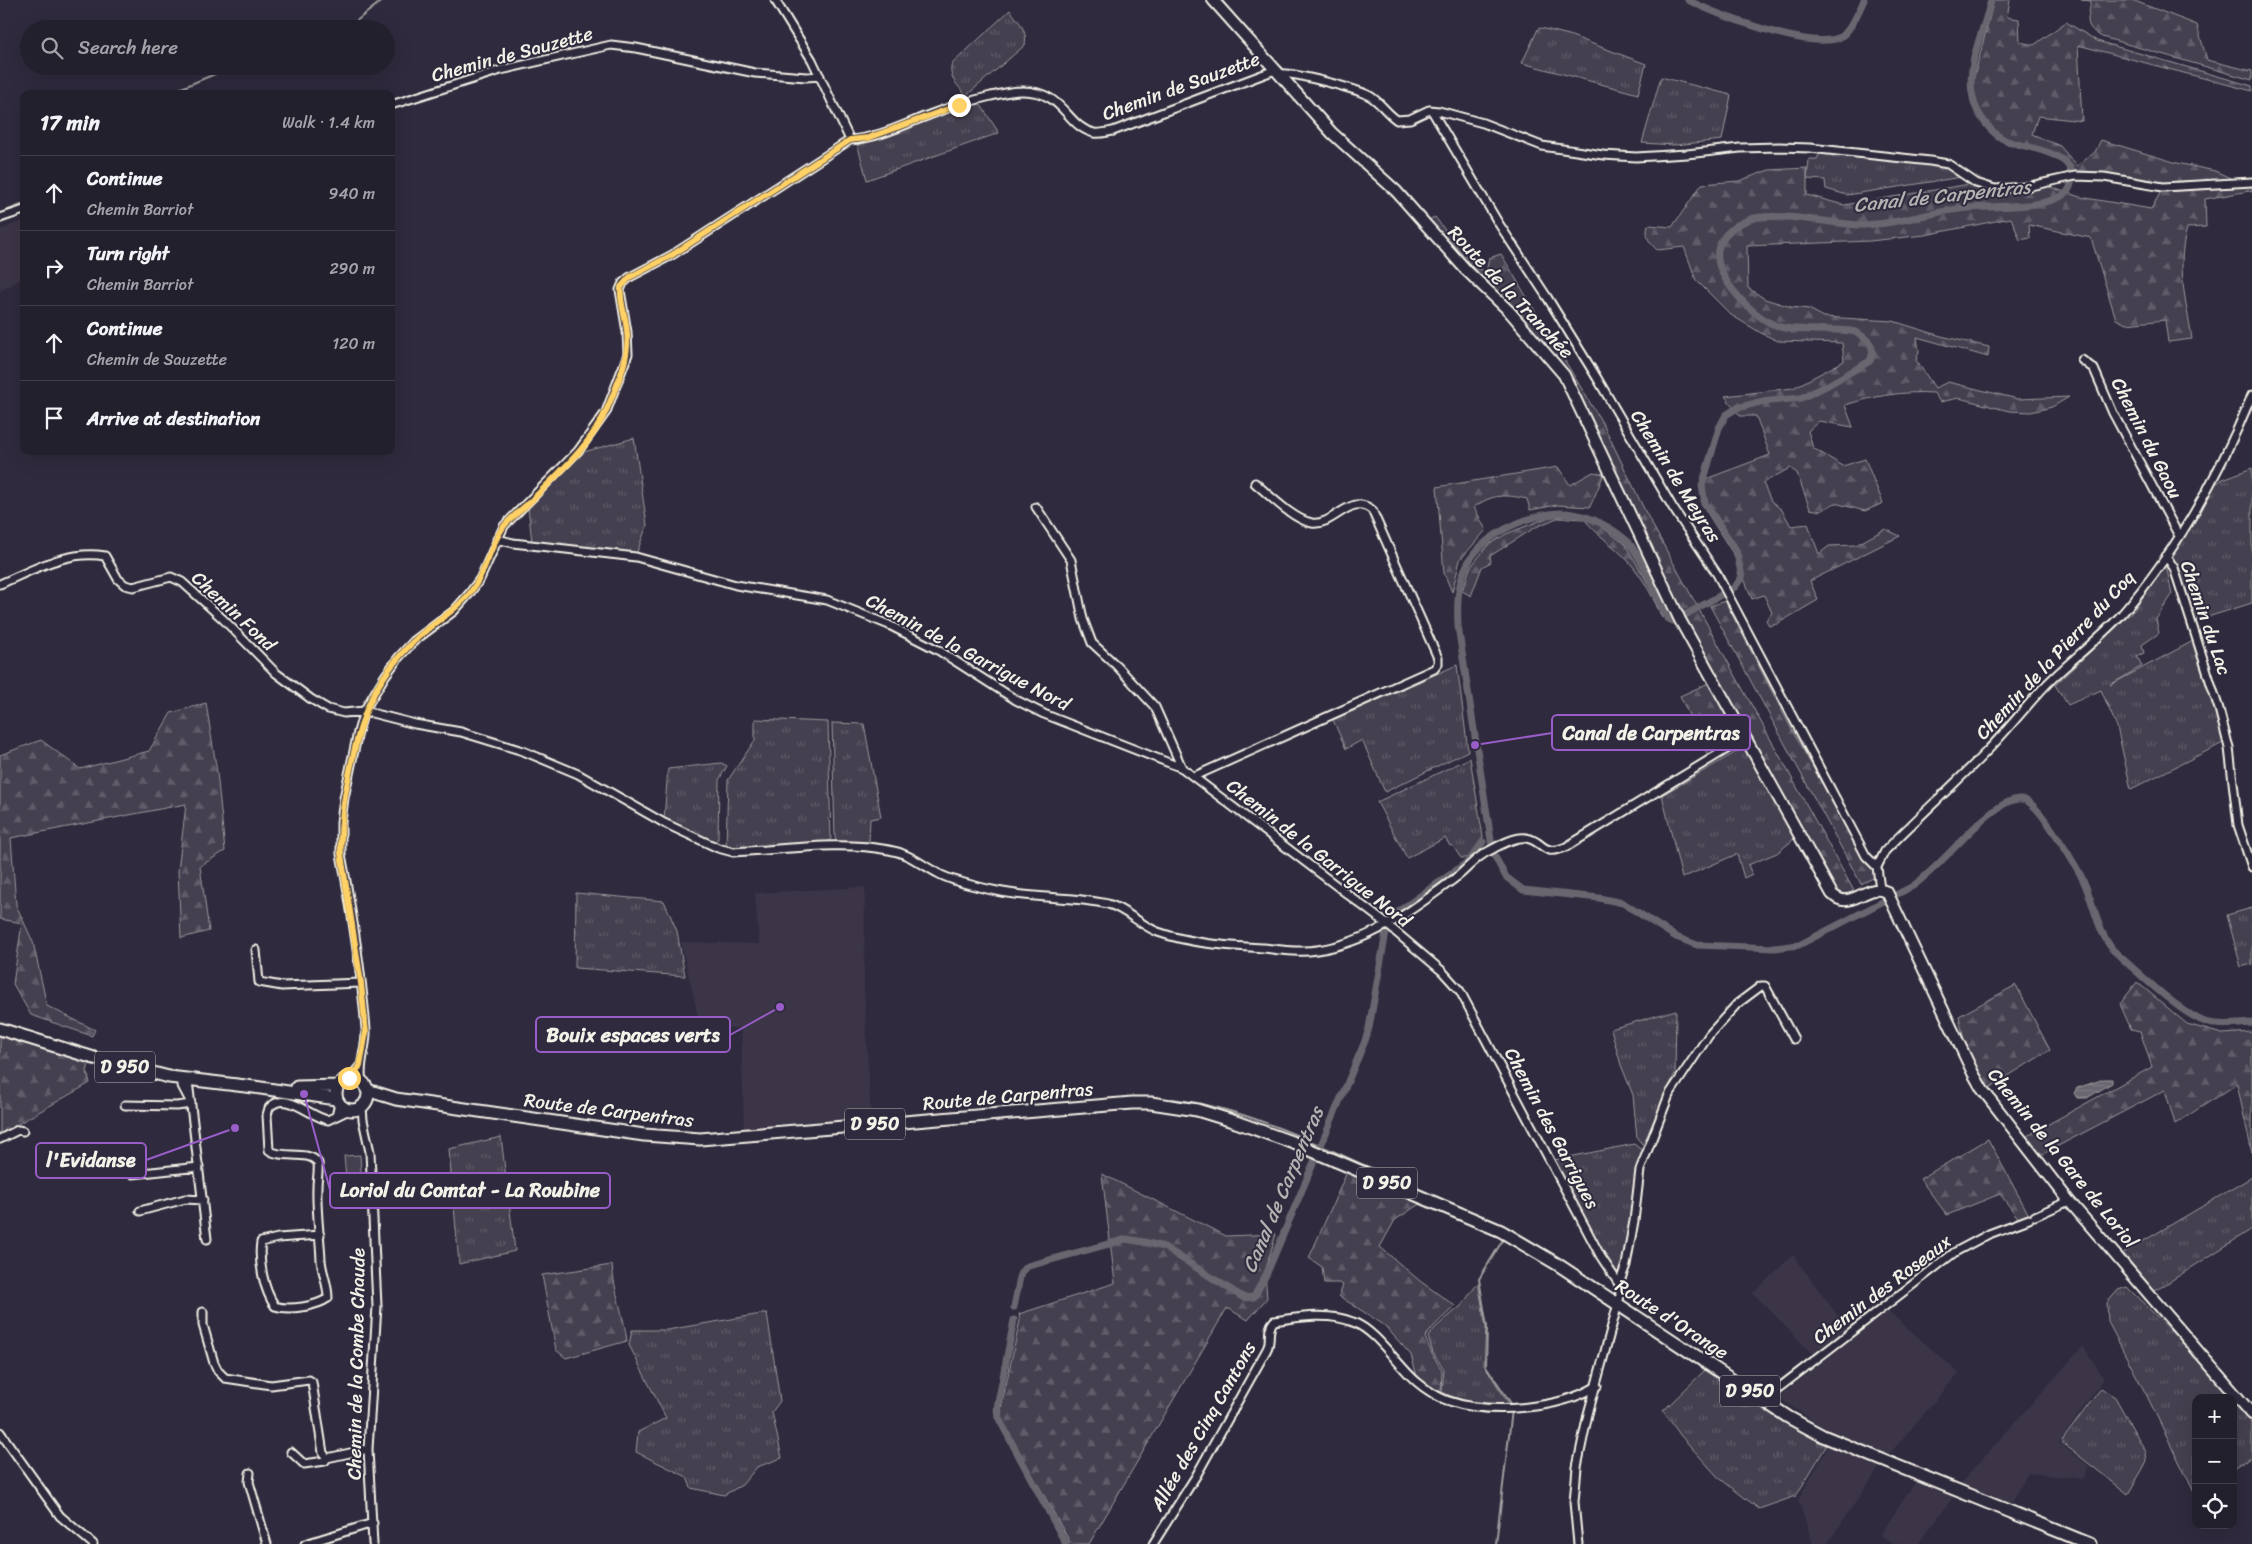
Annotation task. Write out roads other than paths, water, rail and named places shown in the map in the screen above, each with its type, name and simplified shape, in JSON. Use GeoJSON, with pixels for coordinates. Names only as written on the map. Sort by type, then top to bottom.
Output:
{"type":"FeatureCollection","features":[{"type":"Feature","properties":{"kind":"main road","name":"D 950"},"geometry":{"type":"LineString","coordinates":[[0,1029],[102,1060],[185,1080],[254,1086],[338,1086]]}},
{"type":"Feature","properties":{"kind":"main road","name":"D 950"},"geometry":{"type":"LineString","coordinates":[[254,1086],[338,1101],[360,1100],[356,1079],[349,1078]]}},
{"type":"Feature","properties":{"kind":"main road"},"geometry":{"type":"LineString","coordinates":[[338,1101],[338,1086],[349,1078]]}},
{"type":"Feature","properties":{"kind":"main road","name":"Route de Carpentras"},"geometry":{"type":"LineString","coordinates":[[360,1100],[396,1099],[644,1135],[700,1139],[1088,1106],[1151,1103],[1198,1110],[1236,1122],[1294,1143],[1429,1200]]}},
{"type":"Feature","properties":{"kind":"main road","name":"Route d'Orange"},"geometry":{"type":"LineString","coordinates":[[1429,1200],[1501,1231],[1528,1246],[1788,1417],[1823,1436],[2090,1544]]}},
{"type":"Feature","properties":{"kind":"street"},"geometry":{"type":"LineString","coordinates":[[320,1235],[266,1240],[262,1242],[261,1262],[275,1306],[282,1309],[322,1302],[328,1298],[328,1286],[322,1269],[320,1235],[317,1186],[318,1164],[310,1158],[279,1154],[269,1150],[267,1115],[272,1105],[282,1103],[296,1104],[323,1119],[333,1119],[360,1100],[360,1066],[366,1032],[340,836],[344,798],[364,712],[385,676],[399,657],[414,641],[454,610],[469,594],[480,579],[504,526],[578,451],[606,412],[628,354],[627,332],[620,290],[626,280],[672,255],[850,140],[820,76],[775,0]]}},
{"type":"Feature","properties":{"kind":"street","name":"Route de la Tranchée"},"geometry":{"type":"LineString","coordinates":[[1213,0],[1332,134],[1396,191],[1466,270],[1509,311],[1564,375],[1679,617],[1746,739]]}},
{"type":"Feature","properties":{"kind":"street","name":"Chemin de Sauzette"},"geometry":{"type":"LineString","coordinates":[[395,104],[501,70],[611,45],[636,48],[755,73],[806,77],[820,76]]}},
{"type":"Feature","properties":{"kind":"street"},"geometry":{"type":"LineString","coordinates":[[1277,72],[1358,91],[1376,100],[1397,120],[1410,119],[1423,112],[1432,111],[1483,123],[1542,146],[1603,155],[1636,157],[1740,148],[1810,148],[1948,164],[1976,183],[1995,189],[2026,187],[2071,177],[2104,177],[2163,187],[2252,182]]}},
{"type":"Feature","properties":{"kind":"street","name":"Chemin de Sauzette"},"geometry":{"type":"LineString","coordinates":[[850,140],[868,138],[931,114],[978,99],[1019,91],[1034,92],[1048,96],[1059,103],[1080,126],[1093,133],[1113,132],[1277,72]]}},
{"type":"Feature","properties":{"kind":"street","name":"Chemin de Meyras"},"geometry":{"type":"LineString","coordinates":[[1432,111],[1499,224],[1552,305],[1673,508],[1704,552],[1866,856],[1877,866]]}},
{"type":"Feature","properties":{"kind":"street"},"geometry":{"type":"LineString","coordinates":[[0,218],[20,211]]}},
{"type":"Feature","properties":{"kind":"street","name":"Chemin du Gaou"},"geometry":{"type":"LineString","coordinates":[[2082,360],[2094,369],[2113,413],[2179,536]]}},
{"type":"Feature","properties":{"kind":"street","name":"Chemin de la Pierre du Coq"},"geometry":{"type":"LineString","coordinates":[[1877,866],[1879,858],[1908,827],[1986,752],[2049,682],[2120,616],[2179,536],[2224,459],[2252,395]]}},
{"type":"Feature","properties":{"kind":"street"},"geometry":{"type":"LineString","coordinates":[[1194,776],[1391,689],[1434,669],[1438,664],[1427,634],[1372,510],[1360,504],[1354,505],[1325,521],[1309,522],[1286,509],[1255,483]]}},
{"type":"Feature","properties":{"kind":"street"},"geometry":{"type":"LineString","coordinates":[[1036,507],[1071,560],[1083,619],[1092,643],[1155,706],[1182,768]]}},
{"type":"Feature","properties":{"kind":"street","name":"Chemin de la Garrigue Nord"},"geometry":{"type":"LineString","coordinates":[[497,539],[513,543],[636,557],[736,585],[827,600],[889,625],[932,647],[1016,700],[1044,714],[1182,768],[1388,926],[1442,971]]}},
{"type":"Feature","properties":{"kind":"street","name":"Chemin Fond"},"geometry":{"type":"LineString","coordinates":[[0,584],[65,557],[80,554],[105,556],[118,579],[125,585],[133,587],[162,578],[172,577],[182,582],[223,619],[276,673],[310,699],[344,713],[364,712]]}},
{"type":"Feature","properties":{"kind":"street","name":"Chemin du Lac"},"geometry":{"type":"LineString","coordinates":[[2166,556],[2174,568],[2219,708],[2229,748],[2238,825],[2252,866]]}},
{"type":"Feature","properties":{"kind":"street"},"geometry":{"type":"LineString","coordinates":[[364,712],[461,732],[523,751],[578,774],[664,822],[718,848],[733,852],[832,845],[889,850],[903,853],[940,874],[964,883],[1019,895],[1106,904],[1117,907],[1143,926],[1159,932],[1187,940],[1237,946],[1291,951],[1316,950],[1337,946],[1388,926],[1434,894],[1489,850],[1515,839],[1524,838],[1532,840],[1549,851],[1555,852],[1746,739],[1832,894],[1842,900],[1855,899],[1880,889],[1877,866]]}},
{"type":"Feature","properties":{"kind":"street","name":"Chemin de la Gare de Loriol"},"geometry":{"type":"LineString","coordinates":[[1880,889],[1891,898],[1982,1089],[2069,1200],[2252,1414]]}},
{"type":"Feature","properties":{"kind":"street"},"geometry":{"type":"LineString","coordinates":[[256,950],[259,982],[282,986],[361,983]]}},
{"type":"Feature","properties":{"kind":"street","name":"Chemin des Garrigues"},"geometry":{"type":"LineString","coordinates":[[1442,971],[1460,991],[1601,1257],[1619,1284]]}},
{"type":"Feature","properties":{"kind":"street"},"geometry":{"type":"LineString","coordinates":[[1578,1544],[1574,1502],[1577,1467],[1588,1414],[1619,1305],[1619,1284],[1626,1265],[1640,1170],[1669,1095],[1709,1035],[1737,1004],[1761,986],[1764,986],[1794,1039]]}},
{"type":"Feature","properties":{"kind":"street"},"geometry":{"type":"LineString","coordinates":[[349,1078],[360,1066]]}},
{"type":"Feature","properties":{"kind":"street"},"geometry":{"type":"LineString","coordinates":[[185,1080],[191,1094],[207,1239]]}},
{"type":"Feature","properties":{"kind":"street"},"geometry":{"type":"LineString","coordinates":[[185,1080],[182,1086],[191,1104]]}},
{"type":"Feature","properties":{"kind":"street"},"geometry":{"type":"LineString","coordinates":[[191,1094],[206,1082]]}},
{"type":"Feature","properties":{"kind":"street","name":"Chemin de la Combe Chaude"},"geometry":{"type":"LineString","coordinates":[[360,1100],[370,1152],[377,1306],[368,1449],[373,1544]]}},
{"type":"Feature","properties":{"kind":"street"},"geometry":{"type":"LineString","coordinates":[[336,1116],[338,1101]]}},
{"type":"Feature","properties":{"kind":"street"},"geometry":{"type":"LineString","coordinates":[[125,1105],[177,1106],[191,1104]]}},
{"type":"Feature","properties":{"kind":"street"},"geometry":{"type":"LineString","coordinates":[[0,1139],[18,1130],[23,1131]]}},
{"type":"Feature","properties":{"kind":"street"},"geometry":{"type":"LineString","coordinates":[[130,1171],[133,1174],[199,1167]]}},
{"type":"Feature","properties":{"kind":"street"},"geometry":{"type":"LineString","coordinates":[[140,1211],[185,1199],[203,1200]]}},
{"type":"Feature","properties":{"kind":"street","name":"Chemin des Roseaux"},"geometry":{"type":"LineString","coordinates":[[1763,1400],[1955,1252],[1989,1234],[2069,1200]]}},
{"type":"Feature","properties":{"kind":"street"},"geometry":{"type":"LineString","coordinates":[[203,1312],[203,1325],[214,1363],[224,1378],[271,1385],[309,1380],[312,1382],[323,1453],[327,1458]]}},
{"type":"Feature","properties":{"kind":"street","name":"Allée des Cinq Cantons"},"geometry":{"type":"LineString","coordinates":[[1153,1544],[1196,1476],[1267,1349],[1270,1342],[1269,1331],[1274,1321],[1325,1316],[1355,1322],[1368,1332],[1418,1383],[1447,1401],[1471,1406],[1504,1409],[1563,1401],[1585,1393],[1597,1386]]}},
{"type":"Feature","properties":{"kind":"street"},"geometry":{"type":"LineString","coordinates":[[0,1432],[60,1516],[93,1544]]}},
{"type":"Feature","properties":{"kind":"street"},"geometry":{"type":"LineString","coordinates":[[291,1452],[304,1464],[325,1462],[327,1458],[368,1449]]}},
{"type":"Feature","properties":{"kind":"street"},"geometry":{"type":"LineString","coordinates":[[250,1473],[250,1482],[267,1544]]}},
{"type":"Feature","properties":{"kind":"street"},"geometry":{"type":"LineString","coordinates":[[305,1544],[314,1543],[373,1523]]}},
{"type":"Feature","properties":{"kind":"waterway"},"geometry":{"type":"LineString","coordinates":[[357,20],[383,0]]}},
{"type":"Feature","properties":{"kind":"waterway","name":"Canal de Carpentras"},"geometry":{"type":"LineString","coordinates":[[1688,0],[1765,30],[1811,40],[1829,40],[1846,33],[1864,0]]}},
{"type":"Feature","properties":{"kind":"waterway","name":"Canal de Carpentras"},"geometry":{"type":"LineString","coordinates":[[1991,0],[1976,49],[1971,74],[1971,86],[1977,111],[1990,129],[2001,138],[2039,149],[2061,159],[2069,166],[2072,175],[2070,187],[2066,193],[2055,199],[2034,204],[1959,209],[1873,224],[1860,225],[1802,218],[1758,217],[1738,225],[1725,235],[1722,240],[1718,250],[1718,261],[1722,272],[1738,296],[1759,316],[1770,323],[1789,329],[1856,332],[1868,341],[1872,348],[1870,361],[1801,398],[1760,402],[1737,408],[1726,415],[1719,428],[1702,486],[1705,503],[1736,550],[1742,577],[1735,587],[1673,621],[1667,618],[1639,557],[1627,541],[1602,524],[1587,517],[1573,514],[1545,515],[1514,525],[1487,541],[1468,563],[1460,586],[1458,626],[1493,853],[1506,877],[1523,890],[1599,898],[1623,903],[1676,937],[1697,945],[1775,948],[1799,945],[1913,886],[1991,813],[2004,804],[2022,799],[2040,813],[2068,854],[2089,895],[2100,928],[2113,950],[2173,1002],[2199,1019],[2209,1023],[2220,1024],[2252,1023]]}},
{"type":"Feature","properties":{"kind":"waterway"},"geometry":{"type":"LineString","coordinates":[[177,90],[212,75]]}},
{"type":"Feature","properties":{"kind":"waterway"},"geometry":{"type":"LineString","coordinates":[[0,213],[20,206]]}},
{"type":"Feature","properties":{"kind":"waterway"},"geometry":{"type":"LineString","coordinates":[[0,223],[10,219]]}},
{"type":"Feature","properties":{"kind":"waterway","name":"Canal de Carpentras"},"geometry":{"type":"LineString","coordinates":[[1390,920],[1396,913],[1469,861],[1483,842]]}},
{"type":"Feature","properties":{"kind":"waterway","name":"Canal de Carpentras"},"geometry":{"type":"LineString","coordinates":[[1014,1307],[1021,1272],[1028,1266],[1126,1239],[1164,1247],[1244,1298],[1254,1297],[1267,1273],[1365,1041],[1386,932]]}},
{"type":"Feature","properties":{"kind":"waterway","name":"Canal de Carpentras"},"geometry":{"type":"LineString","coordinates":[[1172,1099],[1222,1109],[1270,1124],[1465,1210]]}},
{"type":"Feature","properties":{"kind":"waterway"},"geometry":{"type":"LineString","coordinates":[[1513,1232],[1541,1248]]}},
{"type":"Feature","properties":{"kind":"waterway"},"geometry":{"type":"LineString","coordinates":[[1504,1238],[1479,1279],[1487,1327],[1486,1366],[1512,1405]]}},
{"type":"Feature","properties":{"kind":"waterway","name":"Canal de Carpentras"},"geometry":{"type":"LineString","coordinates":[[1014,1320],[997,1408],[998,1417],[1066,1544]]}},
{"type":"Feature","properties":{"kind":"waterway"},"geometry":{"type":"LineString","coordinates":[[1496,1544],[1512,1410]]}},
{"type":"Feature","properties":{"kind":"place","name":"Canal de Carpentras"},"geometry":{"type":"Point","coordinates":[1475,745]}},
{"type":"Feature","properties":{"kind":"place","name":"Bouix espaces verts"},"geometry":{"type":"Point","coordinates":[780,1007]}},
{"type":"Feature","properties":{"kind":"place","name":"Loriol du Comtat - La Roubine"},"geometry":{"type":"Point","coordinates":[304,1094]}},
{"type":"Feature","properties":{"kind":"place","name":"l'Evidanse"},"geometry":{"type":"Point","coordinates":[235,1128]}}]}
